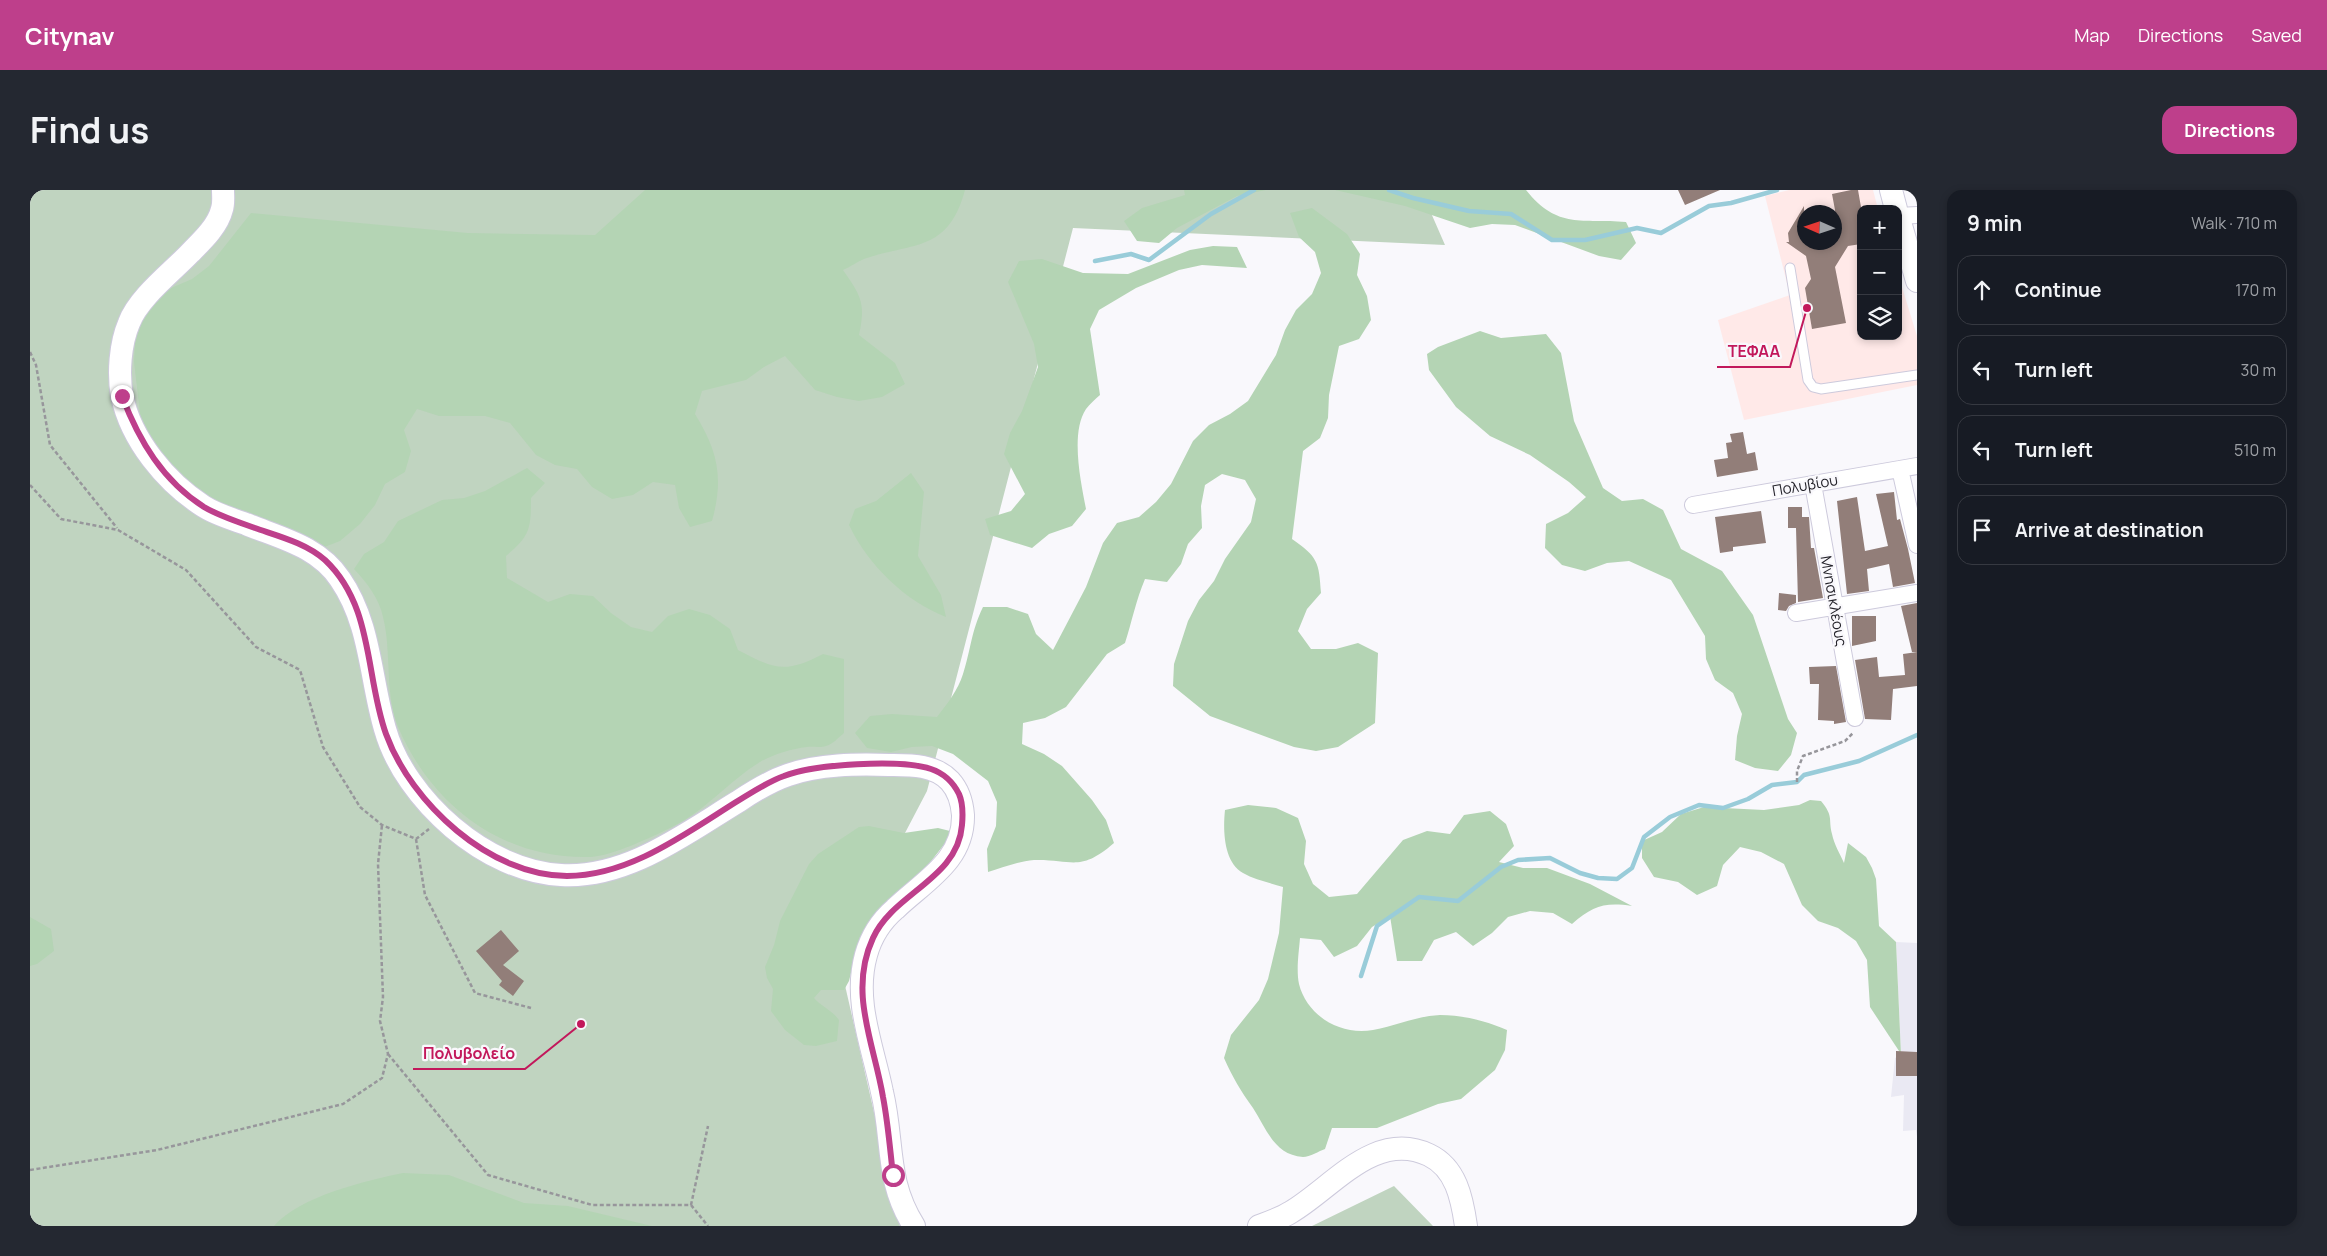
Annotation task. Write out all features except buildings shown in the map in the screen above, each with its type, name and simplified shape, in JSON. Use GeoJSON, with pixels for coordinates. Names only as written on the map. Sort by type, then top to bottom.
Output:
{"type":"FeatureCollection","features":[{"type":"Feature","properties":{"kind":"street"},"geometry":{"type":"LineString","coordinates":[[223,190],[222,209],[207,236],[147,297],[129,320],[120,362],[122,396],[134,429],[150,456],[178,487],[206,508],[302,545],[323,558],[339,576],[361,620],[386,733],[402,766],[443,820],[483,850],[521,867],[547,874],[586,874],[604,871],[643,858],[770,783],[791,774],[825,767],[881,764],[928,768],[942,774],[951,782],[961,798],[963,821],[958,844],[943,866],[895,908],[874,933],[867,953],[861,982],[863,1012],[883,1093],[897,1194],[914,1226]]}},
{"type":"Feature","properties":{"kind":"street"},"geometry":{"type":"LineString","coordinates":[[1891,190],[1895,205]]}},
{"type":"Feature","properties":{"kind":"street"},"geometry":{"type":"LineString","coordinates":[[1902,216],[1917,215]]}},
{"type":"Feature","properties":{"kind":"street"},"geometry":{"type":"LineString","coordinates":[[1902,230],[1917,281]]}},
{"type":"Feature","properties":{"kind":"street","name":"Πολυβίου"},"geometry":{"type":"LineString","coordinates":[[1693,505],[1917,466]]}},
{"type":"Feature","properties":{"kind":"street"},"geometry":{"type":"LineString","coordinates":[[1900,469],[1917,546]]}},
{"type":"Feature","properties":{"kind":"street","name":"Μνησικλέους"},"geometry":{"type":"LineString","coordinates":[[1813,484],[1855,718]]}},
{"type":"Feature","properties":{"kind":"street"},"geometry":{"type":"LineString","coordinates":[[1796,613],[1917,592]]}},
{"type":"Feature","properties":{"kind":"street"},"geometry":{"type":"LineString","coordinates":[[1259,1226],[1290,1213],[1339,1174],[1367,1158],[1388,1149],[1403,1148],[1436,1158],[1450,1172],[1463,1202],[1466,1226]]}},
{"type":"Feature","properties":{"kind":"lane"},"geometry":{"type":"LineString","coordinates":[[1790,268],[1808,380],[1813,387],[1821,389],[1917,375]]}},
{"type":"Feature","properties":{"kind":"path"},"geometry":{"type":"LineString","coordinates":[[30,352],[36,365],[50,445],[118,530]]}},
{"type":"Feature","properties":{"kind":"path"},"geometry":{"type":"LineString","coordinates":[[30,485],[61,519],[118,530],[186,570],[256,647],[300,670],[323,747],[360,807],[382,825],[416,839]]}},
{"type":"Feature","properties":{"kind":"path"},"geometry":{"type":"LineString","coordinates":[[1797,782],[1797,771],[1803,756],[1832,746],[1851,736],[1854,730],[1855,718]]}},
{"type":"Feature","properties":{"kind":"path"},"geometry":{"type":"LineString","coordinates":[[416,839],[443,820]]}},
{"type":"Feature","properties":{"kind":"path"},"geometry":{"type":"LineString","coordinates":[[382,825],[378,864],[383,997],[380,1021],[388,1054],[488,1175],[592,1205],[691,1205]]}},
{"type":"Feature","properties":{"kind":"path"},"geometry":{"type":"LineString","coordinates":[[416,839],[426,895],[475,993],[531,1008]]}},
{"type":"Feature","properties":{"kind":"path"},"geometry":{"type":"LineString","coordinates":[[30,1170],[157,1150],[343,1104],[382,1078],[388,1054]]}},
{"type":"Feature","properties":{"kind":"path"},"geometry":{"type":"LineString","coordinates":[[691,1205],[708,1126]]}},
{"type":"Feature","properties":{"kind":"path"},"geometry":{"type":"LineString","coordinates":[[691,1205],[708,1226]]}},
{"type":"Feature","properties":{"kind":"shaded area"},"geometry":{"type":"Polygon","coordinates":[[[1789,190],[1873,190],[1877,205],[1857,205],[1857,340],[1902,340],[1902,287],[1917,336],[1917,385],[1744,420],[1718,320],[1790,295],[1765,196],[1789,190]]]}},
{"type":"Feature","properties":{"kind":"shaded area"},"geometry":{"type":"Polygon","coordinates":[[[1896,942],[1917,943],[1917,1137],[1916,1130],[1903,1131],[1904,1095],[1891,1097],[1895,1058],[1901,1054],[1896,942]]]}},
{"type":"Feature","properties":{"kind":"green space"},"geometry":{"type":"Polygon","coordinates":[[[30,190],[1421,190],[1445,245],[1073,228],[927,791],[839,959],[900,1226],[30,1226],[30,190]]]}},
{"type":"Feature","properties":{"kind":"green space"},"geometry":{"type":"Polygon","coordinates":[[[645,190],[965,190],[958,210],[949,225],[938,235],[926,242],[864,259],[843,270],[858,294],[862,307],[859,335],[895,363],[905,384],[882,397],[859,401],[837,397],[815,390],[785,356],[764,367],[746,380],[702,391],[695,414],[714,453],[718,478],[716,506],[712,521],[690,527],[679,508],[675,485],[653,482],[633,495],[612,499],[592,487],[577,469],[555,465],[536,455],[510,423],[485,416],[439,416],[417,409],[404,430],[411,451],[405,472],[385,484],[375,505],[360,524],[340,541],[322,548],[260,523],[180,483],[141,422],[134,362],[135,341],[142,321],[155,302],[171,288],[192,279],[209,266],[251,213],[468,233],[595,235],[645,190]]]}},
{"type":"Feature","properties":{"kind":"green space"},"geometry":{"type":"Polygon","coordinates":[[[1184,190],[1266,190],[1237,196],[1177,228],[1159,243],[1137,241],[1124,221],[1142,208],[1185,195],[1184,190]]]}},
{"type":"Feature","properties":{"kind":"green space"},"geometry":{"type":"Polygon","coordinates":[[[1335,190],[1526,190],[1538,203],[1560,217],[1583,221],[1626,222],[1636,243],[1621,260],[1599,256],[1515,225],[1492,224],[1470,228],[1405,206],[1335,190]]]}},
{"type":"Feature","properties":{"kind":"green space"},"geometry":{"type":"Polygon","coordinates":[[[1312,208],[1347,234],[1360,254],[1357,275],[1367,296],[1371,320],[1359,339],[1339,346],[1329,395],[1328,418],[1320,438],[1303,451],[1292,539],[1316,561],[1321,593],[1307,609],[1298,631],[1311,649],[1336,649],[1358,643],[1378,653],[1375,723],[1338,747],[1316,751],[1294,747],[1210,716],[1173,686],[1174,664],[1188,621],[1199,600],[1214,581],[1225,559],[1251,522],[1256,499],[1245,480],[1222,474],[1205,485],[1201,506],[1202,528],[1188,544],[1181,564],[1167,582],[1145,579],[1125,643],[1107,654],[1066,707],[1045,718],[1023,723],[1022,744],[1044,754],[1062,766],[1092,800],[1106,820],[1114,843],[1092,858],[1084,861],[1034,860],[988,872],[987,849],[996,826],[997,802],[988,781],[953,754],[932,746],[912,747],[891,752],[867,748],[855,733],[870,716],[892,714],[937,717],[952,697],[961,680],[976,624],[983,607],[1007,607],[1028,614],[1036,634],[1053,650],[1086,587],[1103,543],[1117,523],[1139,517],[1156,502],[1171,484],[1193,441],[1209,425],[1230,414],[1248,401],[1276,355],[1285,330],[1296,310],[1312,294],[1321,273],[1315,252],[1299,237],[1290,213],[1312,208]]]}},
{"type":"Feature","properties":{"kind":"green space"},"geometry":{"type":"Polygon","coordinates":[[[1213,246],[1237,247],[1247,268],[1202,265],[1179,270],[1136,288],[1099,310],[1090,329],[1100,395],[1086,409],[1081,419],[1078,444],[1078,458],[1086,509],[1072,526],[1049,534],[1032,548],[990,535],[985,519],[1011,511],[1025,494],[1004,454],[1010,433],[1022,411],[1038,367],[1034,344],[1008,282],[1019,261],[1042,259],[1083,273],[1128,274],[1190,250],[1213,246]]]}},
{"type":"Feature","properties":{"kind":"green space"},"geometry":{"type":"Polygon","coordinates":[[[1480,331],[1501,338],[1546,334],[1561,353],[1574,421],[1603,488],[1622,501],[1643,499],[1663,510],[1681,549],[1722,571],[1753,615],[1788,719],[1797,733],[1791,755],[1778,771],[1755,768],[1735,760],[1737,736],[1742,714],[1733,693],[1715,680],[1706,659],[1705,636],[1671,580],[1629,561],[1607,563],[1585,571],[1562,565],[1545,548],[1546,524],[1568,513],[1586,497],[1569,482],[1530,455],[1490,436],[1456,407],[1429,370],[1427,354],[1438,347],[1480,331]]]}},
{"type":"Feature","properties":{"kind":"green space"},"geometry":{"type":"Polygon","coordinates":[[[527,468],[545,483],[531,498],[528,531],[520,543],[506,556],[507,578],[548,602],[570,594],[593,596],[611,613],[631,627],[652,632],[668,616],[689,609],[710,615],[730,629],[738,650],[771,665],[789,667],[823,654],[844,659],[844,733],[828,745],[795,749],[765,759],[684,820],[632,845],[600,856],[559,856],[529,849],[501,838],[475,823],[452,805],[431,782],[413,757],[399,729],[391,702],[386,631],[381,610],[372,591],[354,569],[364,554],[384,542],[398,521],[442,500],[464,498],[485,491],[527,468]]]}},
{"type":"Feature","properties":{"kind":"green space"},"geometry":{"type":"Polygon","coordinates":[[[911,473],[924,492],[918,556],[941,595],[946,617],[916,602],[889,580],[866,554],[849,525],[855,509],[876,501],[911,473]]]}},
{"type":"Feature","properties":{"kind":"green space"},"geometry":{"type":"Polygon","coordinates":[[[1810,800],[1821,801],[1828,811],[1833,838],[1844,863],[1848,843],[1866,857],[1876,879],[1879,926],[1896,942],[1901,1054],[1870,1007],[1867,960],[1856,941],[1838,928],[1818,921],[1802,905],[1784,864],[1761,852],[1740,847],[1723,865],[1717,886],[1697,895],[1678,882],[1654,877],[1642,858],[1642,841],[1662,832],[1681,814],[1704,807],[1764,810],[1799,805],[1810,800]]]}},
{"type":"Feature","properties":{"kind":"green space"},"geometry":{"type":"Polygon","coordinates":[[[1248,805],[1276,808],[1298,818],[1306,841],[1304,864],[1313,884],[1329,897],[1357,894],[1403,840],[1427,831],[1450,834],[1464,815],[1490,811],[1506,824],[1514,846],[1499,862],[1523,868],[1547,868],[1590,884],[1632,906],[1606,905],[1599,907],[1586,913],[1572,924],[1553,913],[1530,911],[1508,917],[1492,933],[1473,946],[1456,932],[1434,940],[1422,961],[1397,961],[1390,916],[1372,927],[1357,946],[1334,957],[1321,940],[1300,938],[1298,973],[1303,995],[1309,1006],[1317,1014],[1338,1027],[1349,1030],[1373,1030],[1423,1017],[1440,1015],[1474,1019],[1507,1030],[1505,1050],[1495,1070],[1461,1099],[1438,1104],[1377,1128],[1332,1128],[1325,1149],[1306,1157],[1293,1155],[1278,1146],[1267,1132],[1230,1072],[1224,1058],[1231,1035],[1259,1000],[1268,979],[1279,933],[1283,887],[1243,873],[1236,868],[1228,853],[1224,826],[1225,810],[1248,805]]]}},
{"type":"Feature","properties":{"kind":"green space"},"geometry":{"type":"Polygon","coordinates":[[[869,826],[904,833],[938,828],[950,831],[946,842],[925,869],[858,944],[849,981],[844,990],[821,990],[814,998],[839,1020],[837,1041],[816,1046],[804,1045],[785,1030],[771,1011],[773,989],[767,978],[765,967],[774,945],[780,921],[809,864],[818,854],[859,827],[869,826]]]}},
{"type":"Feature","properties":{"kind":"green space"},"geometry":{"type":"Polygon","coordinates":[[[30,917],[51,929],[54,951],[37,964],[30,966],[30,917]]]}},
{"type":"Feature","properties":{"kind":"green space"},"geometry":{"type":"Polygon","coordinates":[[[403,1173],[449,1175],[524,1203],[568,1206],[652,1226],[274,1226],[285,1215],[316,1198],[352,1185],[403,1173]]]}},
{"type":"Feature","properties":{"kind":"green space"},"geometry":{"type":"Polygon","coordinates":[[[1394,1186],[1433,1226],[1312,1226],[1394,1186]]]}},
{"type":"Feature","properties":{"kind":"waterway"},"geometry":{"type":"LineString","coordinates":[[1095,261],[1131,254],[1149,260],[1211,214],[1254,190]]}},
{"type":"Feature","properties":{"kind":"waterway"},"geometry":{"type":"LineString","coordinates":[[1389,190],[1413,198],[1469,211],[1511,214],[1552,240],[1585,240],[1637,228],[1661,233],[1709,206],[1731,203],[1777,190]]}},
{"type":"Feature","properties":{"kind":"waterway"},"geometry":{"type":"LineString","coordinates":[[1361,976],[1377,926],[1419,897],[1458,901],[1501,867],[1518,860],[1550,858],[1580,873],[1598,878],[1617,879],[1632,868],[1644,837],[1670,817],[1699,805],[1723,808],[1748,799],[1772,785],[1797,782],[1804,775],[1859,761],[1917,735]]}},
{"type":"Feature","properties":{"kind":"place","name":"ΤΕΦΑΑ"},"geometry":{"type":"Point","coordinates":[1807,308]}},
{"type":"Feature","properties":{"kind":"place","name":"Πολυβολείο"},"geometry":{"type":"Point","coordinates":[581,1024]}},
{"type":"Feature","properties":{"kind":"route"},"geometry":{"type":"LineString","coordinates":[[122,396],[134,429],[150,456],[178,487],[206,508],[302,545],[323,558],[339,576],[361,620],[369,649],[386,733],[402,766],[443,820],[483,850],[521,867],[547,874],[566,876],[586,874],[604,871],[643,858],[770,783],[798,772],[825,767],[881,764],[905,765],[928,768],[942,774],[951,782],[961,798],[963,821],[958,844],[934,876],[895,908],[874,933],[867,953],[861,982],[863,1012],[883,1093],[893,1175]]}}]}
